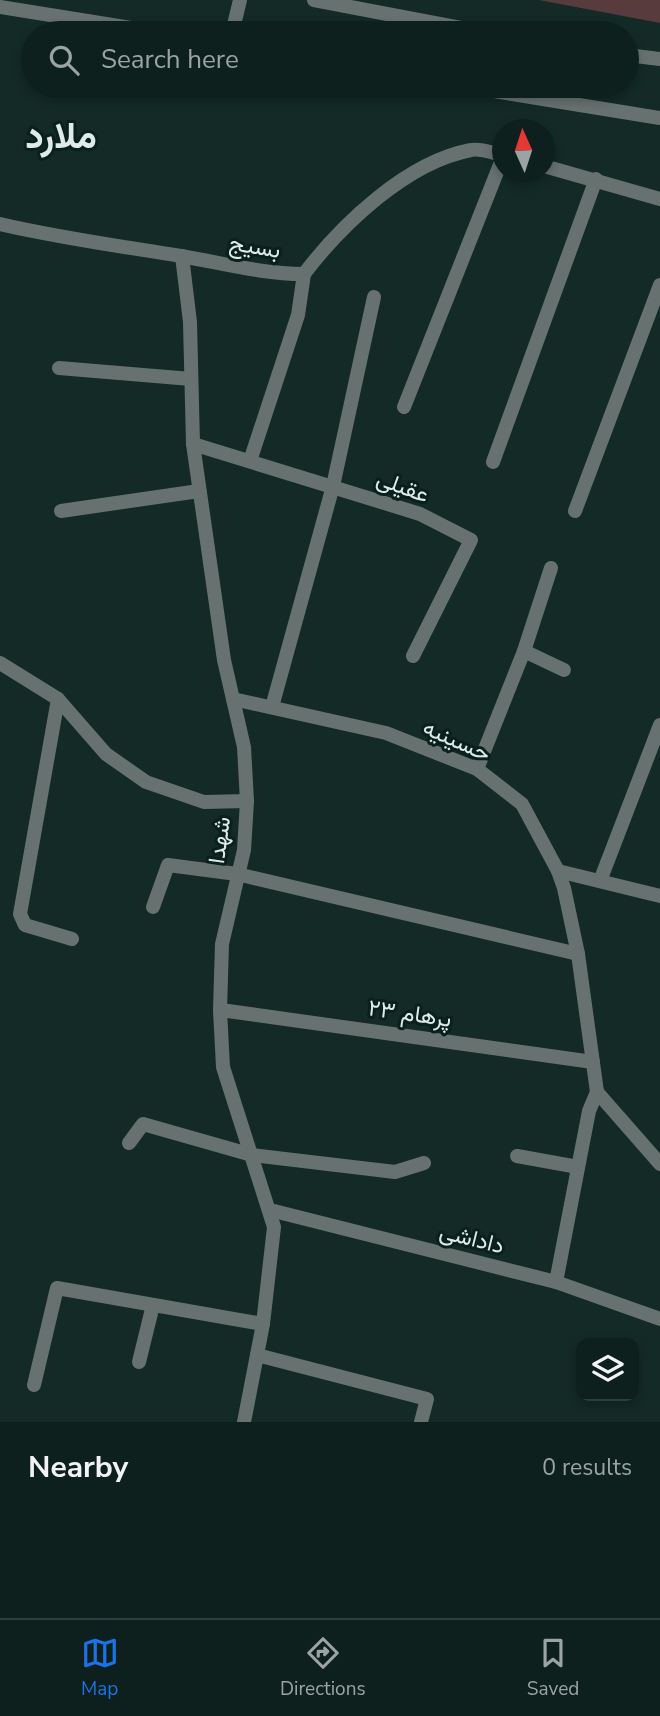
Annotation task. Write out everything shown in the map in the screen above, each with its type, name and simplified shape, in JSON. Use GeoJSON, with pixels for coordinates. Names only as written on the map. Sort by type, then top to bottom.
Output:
{"type":"FeatureCollection","features":[{"type":"Feature","properties":{"kind":"street"},"geometry":{"type":"LineString","coordinates":[[235,21],[240,0]]}},
{"type":"Feature","properties":{"kind":"street"},"geometry":{"type":"LineString","coordinates":[[314,0],[423,21]]}},
{"type":"Feature","properties":{"kind":"street"},"geometry":{"type":"LineString","coordinates":[[0,7],[87,21]]}},
{"type":"Feature","properties":{"kind":"street"},"geometry":{"type":"LineString","coordinates":[[639,56],[660,59]]}},
{"type":"Feature","properties":{"kind":"street"},"geometry":{"type":"LineString","coordinates":[[537,98],[660,118]]}},
{"type":"Feature","properties":{"kind":"street","name":"بسیج"},"geometry":{"type":"LineString","coordinates":[[0,223],[64,239],[182,256],[269,274],[304,274],[319,254],[405,176],[474,149],[492,154]]}},
{"type":"Feature","properties":{"kind":"street"},"geometry":{"type":"LineString","coordinates":[[555,169],[660,200]]}},
{"type":"Feature","properties":{"kind":"street"},"geometry":{"type":"LineString","coordinates":[[493,463],[596,179]]}},
{"type":"Feature","properties":{"kind":"street"},"geometry":{"type":"LineString","coordinates":[[404,407],[492,182]]}},
{"type":"Feature","properties":{"kind":"street","name":"شهدا"},"geometry":{"type":"LineString","coordinates":[[182,256],[190,323],[193,444],[224,660],[244,747],[247,801],[244,850],[222,944],[223,1067],[274,1227],[263,1324],[244,1422]]}},
{"type":"Feature","properties":{"kind":"street"},"geometry":{"type":"LineString","coordinates":[[250,461],[298,314],[304,274]]}},
{"type":"Feature","properties":{"kind":"street"},"geometry":{"type":"LineString","coordinates":[[575,511],[660,285]]}},
{"type":"Feature","properties":{"kind":"street"},"geometry":{"type":"LineString","coordinates":[[272,707],[333,486],[374,297]]}},
{"type":"Feature","properties":{"kind":"street"},"geometry":{"type":"LineString","coordinates":[[59,368],[191,379]]}},
{"type":"Feature","properties":{"kind":"street","name":"عقیلی"},"geometry":{"type":"LineString","coordinates":[[193,444],[420,514],[471,540],[413,656]]}},
{"type":"Feature","properties":{"kind":"street"},"geometry":{"type":"LineString","coordinates":[[61,511],[199,491]]}},
{"type":"Feature","properties":{"kind":"street"},"geometry":{"type":"LineString","coordinates":[[477,769],[524,652],[551,568]]}},
{"type":"Feature","properties":{"kind":"street"},"geometry":{"type":"LineString","coordinates":[[524,652],[564,670]]}},
{"type":"Feature","properties":{"kind":"street"},"geometry":{"type":"LineString","coordinates":[[0,663],[58,699],[106,754],[146,782],[204,802],[247,801]]}},
{"type":"Feature","properties":{"kind":"street"},"geometry":{"type":"LineString","coordinates":[[58,699],[20,914],[25,925],[72,939]]}},
{"type":"Feature","properties":{"kind":"street","name":"حسینیه"},"geometry":{"type":"LineString","coordinates":[[233,699],[386,733],[477,769],[522,804],[558,871],[578,954],[597,1092]]}},
{"type":"Feature","properties":{"kind":"street"},"geometry":{"type":"LineString","coordinates":[[600,881],[660,725]]}},
{"type":"Feature","properties":{"kind":"street"},"geometry":{"type":"LineString","coordinates":[[153,908],[168,865],[237,874],[578,954]]}},
{"type":"Feature","properties":{"kind":"street"},"geometry":{"type":"LineString","coordinates":[[558,871],[660,896]]}},
{"type":"Feature","properties":{"kind":"street","name":"پرهام ۲۳"},"geometry":{"type":"LineString","coordinates":[[221,1010],[593,1062]]}},
{"type":"Feature","properties":{"kind":"street"},"geometry":{"type":"LineString","coordinates":[[556,1282],[589,1111],[597,1092],[660,1164]]}},
{"type":"Feature","properties":{"kind":"street"},"geometry":{"type":"LineString","coordinates":[[129,1143],[143,1124],[252,1155],[395,1172],[424,1163]]}},
{"type":"Feature","properties":{"kind":"street"},"geometry":{"type":"LineString","coordinates":[[517,1156],[578,1167]]}},
{"type":"Feature","properties":{"kind":"street","name":"داداشی"},"geometry":{"type":"LineString","coordinates":[[270,1210],[556,1282],[660,1319]]}},
{"type":"Feature","properties":{"kind":"street"},"geometry":{"type":"LineString","coordinates":[[34,1385],[57,1288],[263,1324]]}},
{"type":"Feature","properties":{"kind":"street"},"geometry":{"type":"LineString","coordinates":[[139,1362],[153,1305]]}},
{"type":"Feature","properties":{"kind":"street"},"geometry":{"type":"LineString","coordinates":[[257,1355],[427,1399],[421,1422]]}},
{"type":"Feature","properties":{"kind":"shaded area"},"geometry":{"type":"Polygon","coordinates":[[[539,0],[660,0],[660,23],[539,0]]]}},
{"type":"Feature","properties":{"kind":"district","name":"ملارد"},"geometry":{"type":"Point","coordinates":[61,135]}}]}
